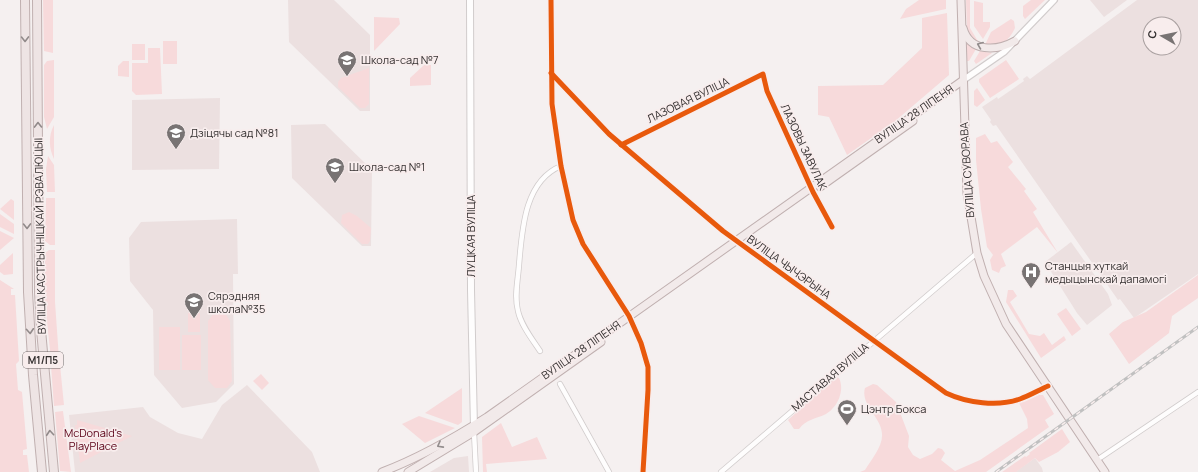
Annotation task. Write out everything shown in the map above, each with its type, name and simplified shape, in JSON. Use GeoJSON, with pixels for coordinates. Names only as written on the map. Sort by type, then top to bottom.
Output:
{"type":"FeatureCollection","features":[{"type":"Feature","properties":{"kind":"highway","name":"ВУЛІЦА КАСТРЫЧНІЦКАЙ РЭВАЛЮЦЫІ"},"geometry":{"type":"LineString","coordinates":[[25,0],[29,327],[42,472]]}},
{"type":"Feature","properties":{"kind":"highway","name":"ВУЛІЦА КАСТРЫЧНІЦКАЙ РЭВАЛЮЦЫІ"},"geometry":{"type":"LineString","coordinates":[[37,0],[38,206],[41,330],[54,472]]}},
{"type":"Feature","properties":{"kind":"highway"},"geometry":{"type":"LineString","coordinates":[[27,187],[38,187]]}},
{"type":"Feature","properties":{"kind":"highway"},"geometry":{"type":"LineString","coordinates":[[27,207],[38,206]]}},
{"type":"Feature","properties":{"kind":"main road","name":"ЛУЦКАЯ ВУЛІЦА"},"geometry":{"type":"LineString","coordinates":[[470,0],[474,429]]}},
{"type":"Feature","properties":{"kind":"main road","name":"ВУЛІЦА СУВОРАВА"},"geometry":{"type":"LineString","coordinates":[[961,0],[962,81],[967,193],[977,253],[987,282],[1006,324],[1105,472]]}},
{"type":"Feature","properties":{"kind":"main road"},"geometry":{"type":"LineString","coordinates":[[961,16],[967,37],[980,47],[998,48],[1015,41]]}},
{"type":"Feature","properties":{"kind":"main road","name":"ВУЛІЦА 28 ЛІПЕНЯ"},"geometry":{"type":"LineString","coordinates":[[408,472],[474,429],[812,190],[940,102],[962,81]]}},
{"type":"Feature","properties":{"kind":"main road","name":"ВУЛІЦА 28 ЛІПЕНЯ"},"geometry":{"type":"LineString","coordinates":[[386,471],[474,429]]}},
{"type":"Feature","properties":{"kind":"street"},"geometry":{"type":"LineString","coordinates":[[551,0],[551,73],[554,118],[573,220],[589,254],[631,318],[644,351],[648,374],[643,472]]}},
{"type":"Feature","properties":{"kind":"street"},"geometry":{"type":"LineString","coordinates":[[962,81],[1004,52],[1054,0]]}},
{"type":"Feature","properties":{"kind":"street","name":"ВУЛІЦА ЧЫЧЭРЫНА"},"geometry":{"type":"LineString","coordinates":[[551,73],[590,116],[621,144],[738,242],[946,393],[955,397],[976,402],[1008,402],[1019,400],[1048,386]]}},
{"type":"Feature","properties":{"kind":"street","name":"ЛАЗОВАЯ ВУЛІЦА"},"geometry":{"type":"LineString","coordinates":[[621,144],[763,74]]}},
{"type":"Feature","properties":{"kind":"street","name":"ЛАЗОВЫ ЗАВУЛАК"},"geometry":{"type":"LineString","coordinates":[[763,74],[767,91],[812,190],[832,227]]}},
{"type":"Feature","properties":{"kind":"street"},"geometry":{"type":"LineString","coordinates":[[540,351],[522,321],[518,310],[517,290],[521,245],[525,217],[534,194],[547,175],[562,166]]}},
{"type":"Feature","properties":{"kind":"street","name":"МАСТАВАЯ ВУЛІЦА"},"geometry":{"type":"LineString","coordinates":[[721,472],[977,253]]}},
{"type":"Feature","properties":{"kind":"street"},"geometry":{"type":"LineString","coordinates":[[560,384],[609,472]]}},
{"type":"Feature","properties":{"kind":"street"},"geometry":{"type":"LineString","coordinates":[[1097,460],[1198,392]]}},
{"type":"Feature","properties":{"kind":"street","name":"ЛУЦКАЯ ВУЛІЦА"},"geometry":{"type":"LineString","coordinates":[[474,429],[476,472]]}},
{"type":"Feature","properties":{"kind":"shaded area","name":"Школа-сад №7"},"geometry":{"type":"Polygon","coordinates":[[[288,0],[334,0],[370,35],[370,111],[360,111],[289,42],[288,0]]]}},
{"type":"Feature","properties":{"kind":"shaded area"},"geometry":{"type":"Polygon","coordinates":[[[1090,0],[1127,0],[1104,17],[1090,0]]]}},
{"type":"Feature","properties":{"kind":"shaded area"},"geometry":{"type":"Polygon","coordinates":[[[1137,0],[1198,0],[1198,274],[1134,318],[1120,299],[1118,300],[996,125],[993,126],[990,122],[991,120],[982,107],[997,97],[998,99],[1024,81],[1023,79],[1027,76],[1030,79],[1137,0]]]}},
{"type":"Feature","properties":{"kind":"shaded area","name":"Дзіцячы сад №81"},"geometry":{"type":"Polygon","coordinates":[[[220,98],[219,169],[132,170],[132,100],[220,98]]]}},
{"type":"Feature","properties":{"kind":"shaded area","name":"Школа-сад №1"},"geometry":{"type":"Polygon","coordinates":[[[325,124],[372,170],[371,246],[362,246],[292,178],[291,125],[325,124]]]}},
{"type":"Feature","properties":{"kind":"shaded area","name":"Сярэдняя школа№35"},"geometry":{"type":"Polygon","coordinates":[[[237,219],[238,274],[233,274],[234,384],[216,402],[182,408],[154,375],[153,310],[130,281],[129,238],[141,222],[237,219]]]}},
{"type":"Feature","properties":{"kind":"shaded area"},"geometry":{"type":"Polygon","coordinates":[[[1071,242],[1108,294],[1112,305],[1087,325],[1077,313],[1045,262],[1071,242]]]}},
{"type":"Feature","properties":{"kind":"shaded area"},"geometry":{"type":"Polygon","coordinates":[[[247,385],[312,452],[320,472],[75,472],[69,415],[143,407],[150,417],[178,433],[202,439],[222,405],[247,385]]]}},
{"type":"Feature","properties":{"kind":"shaded area"},"geometry":{"type":"Polygon","coordinates":[[[468,456],[469,472],[430,472],[454,458],[468,456]]]}},
{"type":"Feature","properties":{"kind":"shaded area"},"geometry":{"type":"Polygon","coordinates":[[[1035,458],[1043,472],[1015,472],[1035,458]]]}},
{"type":"Feature","properties":{"kind":"green space"},"geometry":{"type":"Polygon","coordinates":[[[43,0],[53,0],[53,53],[44,51],[43,0]]]}},
{"type":"Feature","properties":{"kind":"green space"},"geometry":{"type":"Polygon","coordinates":[[[919,0],[946,0],[946,9],[900,19],[906,9],[919,0]]]}},
{"type":"Feature","properties":{"kind":"green space"},"geometry":{"type":"Polygon","coordinates":[[[966,0],[970,0],[970,28],[979,45],[967,32],[966,0]]]}},
{"type":"Feature","properties":{"kind":"green space"},"geometry":{"type":"Polygon","coordinates":[[[1031,0],[1045,0],[1025,19],[1023,16],[1023,6],[1031,0]]]}},
{"type":"Feature","properties":{"kind":"green space"},"geometry":{"type":"Polygon","coordinates":[[[974,1],[983,3],[983,22],[990,22],[990,27],[983,39],[974,26],[974,1]]]}},
{"type":"Feature","properties":{"kind":"green space"},"geometry":{"type":"Polygon","coordinates":[[[947,13],[949,75],[894,122],[847,155],[829,117],[818,115],[818,86],[883,85],[922,48],[922,18],[947,13]]]}},
{"type":"Feature","properties":{"kind":"green space"},"geometry":{"type":"Polygon","coordinates":[[[374,17],[399,18],[400,24],[374,51],[374,17]]]}},
{"type":"Feature","properties":{"kind":"green space"},"geometry":{"type":"Polygon","coordinates":[[[1011,19],[1014,21],[1015,28],[1006,40],[995,45],[985,45],[991,32],[1011,19]]]}},
{"type":"Feature","properties":{"kind":"green space"},"geometry":{"type":"Polygon","coordinates":[[[163,41],[177,41],[177,64],[163,64],[163,41]]]}},
{"type":"Feature","properties":{"kind":"green space"},"geometry":{"type":"Polygon","coordinates":[[[966,43],[976,49],[969,61],[966,61],[966,43]]]}},
{"type":"Feature","properties":{"kind":"green space"},"geometry":{"type":"Polygon","coordinates":[[[132,44],[145,44],[145,60],[132,60],[132,44]]]}},
{"type":"Feature","properties":{"kind":"green space"},"geometry":{"type":"Polygon","coordinates":[[[148,48],[160,48],[162,94],[136,95],[132,91],[132,63],[148,63],[148,48]]]}},
{"type":"Feature","properties":{"kind":"green space"},"geometry":{"type":"Polygon","coordinates":[[[980,51],[992,53],[976,64],[974,61],[980,51]]]}},
{"type":"Feature","properties":{"kind":"green space"},"geometry":{"type":"Polygon","coordinates":[[[54,60],[54,117],[47,129],[44,117],[44,65],[47,61],[54,60]]]}},
{"type":"Feature","properties":{"kind":"green space"},"geometry":{"type":"Polygon","coordinates":[[[1006,60],[1019,79],[990,98],[979,82],[979,79],[1006,60]]]}},
{"type":"Feature","properties":{"kind":"green space"},"geometry":{"type":"Polygon","coordinates":[[[123,61],[129,61],[129,77],[118,76],[118,66],[123,61]]]}},
{"type":"Feature","properties":{"kind":"green space"},"geometry":{"type":"Polygon","coordinates":[[[424,65],[431,65],[431,85],[410,86],[410,78],[424,65]]]}},
{"type":"Feature","properties":{"kind":"green space"},"geometry":{"type":"Polygon","coordinates":[[[369,68],[369,104],[365,108],[360,108],[338,87],[338,82],[341,78],[369,68]]]}},
{"type":"Feature","properties":{"kind":"green space"},"geometry":{"type":"Polygon","coordinates":[[[977,88],[985,100],[977,107],[974,105],[974,91],[977,88]]]}},
{"type":"Feature","properties":{"kind":"green space"},"geometry":{"type":"Polygon","coordinates":[[[54,125],[54,159],[50,142],[54,125]]]}},
{"type":"Feature","properties":{"kind":"green space"},"geometry":{"type":"Polygon","coordinates":[[[985,134],[991,143],[997,141],[1013,162],[1008,167],[1026,189],[1024,191],[1037,209],[1033,212],[1058,253],[1037,227],[1001,254],[1006,266],[1001,268],[999,273],[992,270],[990,260],[993,255],[987,247],[976,160],[976,138],[985,134]]]}},
{"type":"Feature","properties":{"kind":"green space"},"geometry":{"type":"Polygon","coordinates":[[[48,156],[54,165],[55,192],[47,192],[46,169],[48,156]]]}},
{"type":"Feature","properties":{"kind":"green space"},"geometry":{"type":"Polygon","coordinates":[[[46,198],[55,198],[55,245],[50,245],[45,241],[46,198]]]}},
{"type":"Feature","properties":{"kind":"green space"},"geometry":{"type":"Polygon","coordinates":[[[11,199],[14,201],[14,220],[0,209],[11,199]]]}},
{"type":"Feature","properties":{"kind":"green space"},"geometry":{"type":"Polygon","coordinates":[[[349,212],[357,216],[371,228],[370,241],[368,244],[362,244],[341,223],[342,215],[349,212]]]}},
{"type":"Feature","properties":{"kind":"green space"},"geometry":{"type":"Polygon","coordinates":[[[0,214],[14,224],[14,234],[0,227],[0,214]]]}},
{"type":"Feature","properties":{"kind":"green space"},"geometry":{"type":"Polygon","coordinates":[[[0,231],[14,238],[0,250],[0,231]]]}},
{"type":"Feature","properties":{"kind":"green space"},"geometry":{"type":"Polygon","coordinates":[[[49,250],[55,250],[55,302],[59,359],[51,360],[45,302],[45,253],[49,250]]]}},
{"type":"Feature","properties":{"kind":"green space"},"geometry":{"type":"Polygon","coordinates":[[[13,253],[13,274],[4,275],[0,272],[0,265],[13,253]]]}},
{"type":"Feature","properties":{"kind":"green space"},"geometry":{"type":"Polygon","coordinates":[[[1198,275],[1198,298],[1172,316],[1169,333],[1129,364],[1109,334],[1123,322],[1146,312],[1198,275]]]}},
{"type":"Feature","properties":{"kind":"green space"},"geometry":{"type":"Polygon","coordinates":[[[0,280],[14,289],[11,289],[11,295],[15,295],[19,361],[16,364],[18,390],[22,392],[27,449],[23,450],[23,455],[27,455],[29,472],[0,472],[0,280]]]}},
{"type":"Feature","properties":{"kind":"green space"},"geometry":{"type":"Polygon","coordinates":[[[1008,290],[1013,290],[1017,296],[1010,302],[1029,334],[1040,336],[1044,333],[1052,345],[1064,336],[1066,340],[1041,358],[1006,302],[1008,290]]]}},
{"type":"Feature","properties":{"kind":"green space"},"geometry":{"type":"Polygon","coordinates":[[[1066,308],[1081,329],[1072,336],[1057,314],[1066,308]]]}},
{"type":"Feature","properties":{"kind":"green space"},"geometry":{"type":"Polygon","coordinates":[[[188,313],[200,313],[200,332],[188,332],[188,313]]]}},
{"type":"Feature","properties":{"kind":"green space"},"geometry":{"type":"Polygon","coordinates":[[[214,313],[225,313],[230,321],[232,381],[227,388],[215,388],[208,380],[208,321],[214,313]]]}},
{"type":"Feature","properties":{"kind":"green space"},"geometry":{"type":"Polygon","coordinates":[[[159,327],[180,327],[180,370],[159,370],[159,327]]]}},
{"type":"Feature","properties":{"kind":"green space"},"geometry":{"type":"Polygon","coordinates":[[[182,335],[201,335],[201,370],[182,370],[182,335]]]}},
{"type":"Feature","properties":{"kind":"green space"},"geometry":{"type":"Polygon","coordinates":[[[60,365],[64,405],[54,406],[51,366],[60,365]]]}},
{"type":"Feature","properties":{"kind":"green space"},"geometry":{"type":"Polygon","coordinates":[[[261,374],[269,383],[262,390],[253,381],[261,374]]]}},
{"type":"Feature","properties":{"kind":"green space"},"geometry":{"type":"Polygon","coordinates":[[[836,377],[839,378],[841,383],[841,393],[834,407],[826,414],[805,423],[799,429],[794,429],[788,420],[836,377]]]}},
{"type":"Feature","properties":{"kind":"green space"},"geometry":{"type":"Polygon","coordinates":[[[873,384],[877,385],[896,402],[909,436],[908,447],[913,455],[920,459],[932,454],[938,448],[942,449],[945,453],[941,460],[955,471],[980,460],[1028,428],[1027,419],[1019,403],[1039,395],[1043,395],[1054,414],[1045,420],[1049,427],[986,472],[860,472],[865,470],[879,448],[882,439],[879,422],[868,406],[864,394],[865,388],[873,384]]]}},
{"type":"Feature","properties":{"kind":"green space"},"geometry":{"type":"Polygon","coordinates":[[[462,388],[462,422],[458,425],[425,413],[462,388]]]}},
{"type":"Feature","properties":{"kind":"green space"},"geometry":{"type":"Polygon","coordinates":[[[63,411],[71,472],[60,471],[55,412],[63,411]]]}},
{"type":"Feature","properties":{"kind":"green space"},"geometry":{"type":"Polygon","coordinates":[[[419,416],[455,428],[425,443],[402,424],[419,416]]]}},
{"type":"Feature","properties":{"kind":"green space","name":"McDonald's PlayPlace"},"geometry":{"type":"Polygon","coordinates":[[[77,420],[132,436],[80,463],[75,425],[77,425],[77,420]]]}},
{"type":"Feature","properties":{"kind":"green space"},"geometry":{"type":"Polygon","coordinates":[[[501,423],[512,447],[537,437],[547,459],[486,464],[487,472],[483,472],[482,437],[501,423]]]}},
{"type":"Feature","properties":{"kind":"green space"},"geometry":{"type":"Polygon","coordinates":[[[1062,429],[1070,442],[1058,452],[1039,462],[1035,458],[1016,472],[1002,472],[1025,456],[1026,457],[1030,454],[1029,453],[1062,429]]]}},
{"type":"Feature","properties":{"kind":"railway"},"geometry":{"type":"LineString","coordinates":[[996,472],[1198,327]]}},
{"type":"Feature","properties":{"kind":"cycle path"},"geometry":{"type":"LineString","coordinates":[[551,0],[552,104],[561,166],[573,220],[583,244],[629,316],[641,343],[648,367],[643,472]]}},
{"type":"Feature","properties":{"kind":"cycle path"},"geometry":{"type":"LineString","coordinates":[[551,73],[609,134],[723,231],[946,393],[963,399],[983,403],[1002,403],[1020,399],[1048,386]]}},
{"type":"Feature","properties":{"kind":"cycle path"},"geometry":{"type":"LineString","coordinates":[[621,145],[763,74],[767,91],[813,192],[832,227]]}},
{"type":"Feature","properties":{"kind":"place","name":"Школа-сад №7"},"geometry":{"type":"Point","coordinates":[347,77]}},
{"type":"Feature","properties":{"kind":"place","name":"Дзіцячы сад №81"},"geometry":{"type":"Point","coordinates":[176,150]}},
{"type":"Feature","properties":{"kind":"place","name":"Школа-сад №1"},"geometry":{"type":"Point","coordinates":[335,184]}},
{"type":"Feature","properties":{"kind":"place","name":"Станцыя хуткай медыцынскай дапамогі"},"geometry":{"type":"Point","coordinates":[1031,289]}},
{"type":"Feature","properties":{"kind":"place","name":"Сярэдняя школа№35"},"geometry":{"type":"Point","coordinates":[194,319]}},
{"type":"Feature","properties":{"kind":"place","name":"Цэнтр Бокса"},"geometry":{"type":"Point","coordinates":[847,426]}}]}
